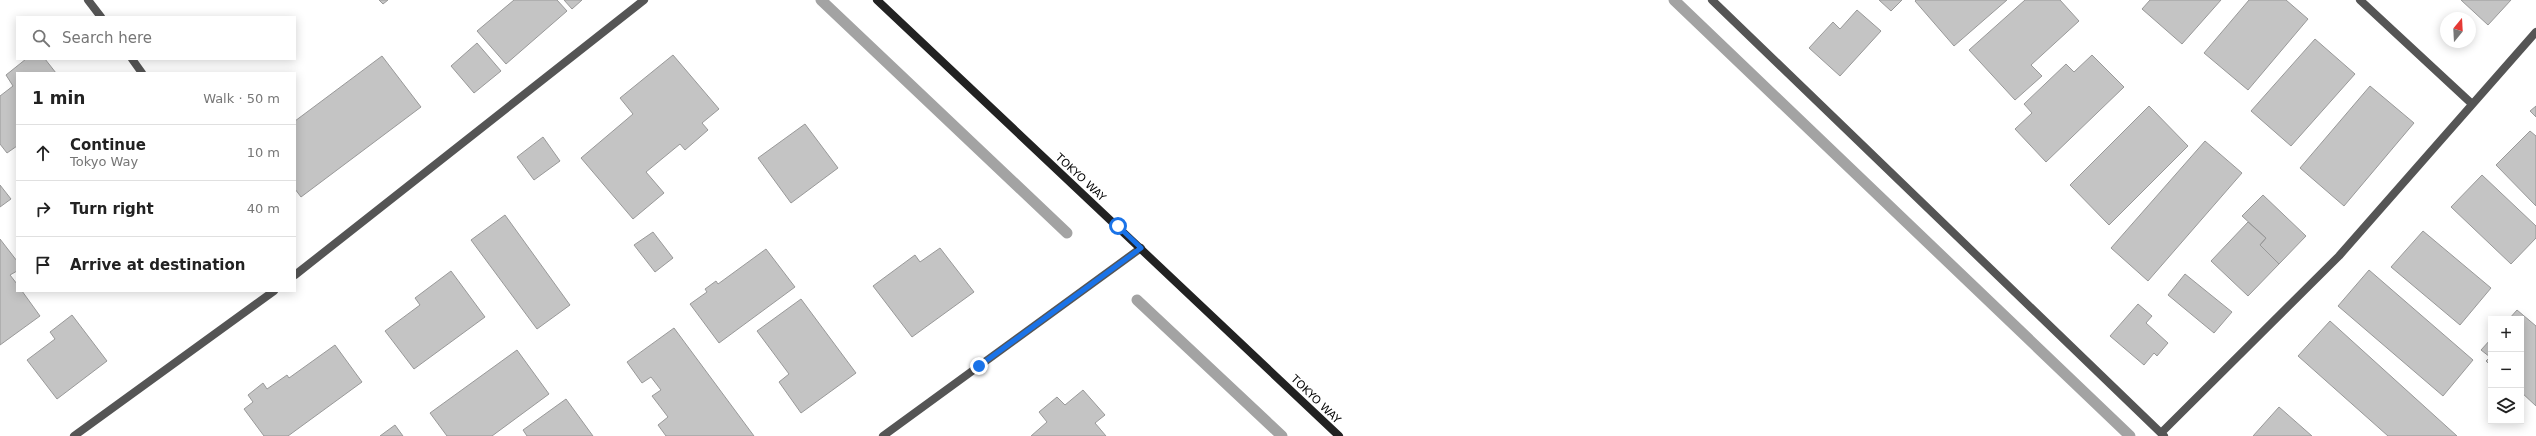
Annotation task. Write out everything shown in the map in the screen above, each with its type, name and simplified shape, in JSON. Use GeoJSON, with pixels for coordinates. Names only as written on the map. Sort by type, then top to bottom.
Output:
{"type":"FeatureCollection","features":[{"type":"Feature","properties":{"kind":"main road","name":"TOKYO WAY"},"geometry":{"type":"LineString","coordinates":[[877,0],[1339,436]]}},
{"type":"Feature","properties":{"kind":"street"},"geometry":{"type":"LineString","coordinates":[[88,0],[100,16]]}},
{"type":"Feature","properties":{"kind":"street"},"geometry":{"type":"LineString","coordinates":[[296,274],[644,0]]}},
{"type":"Feature","properties":{"kind":"street"},"geometry":{"type":"LineString","coordinates":[[1712,0],[2163,434],[2339,256],[2471,103],[2536,32]]}},
{"type":"Feature","properties":{"kind":"street"},"geometry":{"type":"LineString","coordinates":[[2360,0],[2471,103]]}},
{"type":"Feature","properties":{"kind":"street"},"geometry":{"type":"LineString","coordinates":[[133,60],[141,72]]}},
{"type":"Feature","properties":{"kind":"street"},"geometry":{"type":"LineString","coordinates":[[883,436],[1141,248]]}},
{"type":"Feature","properties":{"kind":"street"},"geometry":{"type":"LineString","coordinates":[[74,436],[273,292]]}},
{"type":"Feature","properties":{"kind":"building"},"geometry":{"type":"Polygon","coordinates":[[[379,0],[388,0],[383,4],[379,0]]]}},
{"type":"Feature","properties":{"kind":"building"},"geometry":{"type":"Polygon","coordinates":[[[514,0],[557,0],[567,11],[506,64],[477,31],[514,0]]]}},
{"type":"Feature","properties":{"kind":"building"},"geometry":{"type":"Polygon","coordinates":[[[564,0],[582,0],[572,9],[564,0]]]}},
{"type":"Feature","properties":{"kind":"building"},"geometry":{"type":"Polygon","coordinates":[[[1879,0],[1902,0],[1891,11],[1879,0]]]}},
{"type":"Feature","properties":{"kind":"building"},"geometry":{"type":"Polygon","coordinates":[[[2007,0],[1954,46],[1915,1],[2007,0]]]}},
{"type":"Feature","properties":{"kind":"building"},"geometry":{"type":"Polygon","coordinates":[[[2025,0],[2060,0],[2079,21],[2031,65],[2042,76],[2015,100],[1969,50],[2025,0]]]}},
{"type":"Feature","properties":{"kind":"building"},"geometry":{"type":"Polygon","coordinates":[[[2150,0],[2221,0],[2182,44],[2142,9],[2150,0]]]}},
{"type":"Feature","properties":{"kind":"building"},"geometry":{"type":"Polygon","coordinates":[[[2249,0],[2286,0],[2308,19],[2248,90],[2204,53],[2249,0]]]}},
{"type":"Feature","properties":{"kind":"building"},"geometry":{"type":"Polygon","coordinates":[[[2461,0],[2511,0],[2488,25],[2476,14],[2476,12],[2474,12],[2461,0]]]}},
{"type":"Feature","properties":{"kind":"building"},"geometry":{"type":"Polygon","coordinates":[[[1857,10],[1881,31],[1840,76],[1809,48],[1833,22],[1840,29],[1857,10]]]}},
{"type":"Feature","properties":{"kind":"building"},"geometry":{"type":"Polygon","coordinates":[[[2315,39],[2355,74],[2291,146],[2251,111],[2315,39]]]}},
{"type":"Feature","properties":{"kind":"building"},"geometry":{"type":"Polygon","coordinates":[[[477,43],[501,71],[474,93],[451,66],[477,43]]]}},
{"type":"Feature","properties":{"kind":"building"},"geometry":{"type":"Polygon","coordinates":[[[673,55],[719,109],[702,123],[708,130],[685,150],[680,144],[646,172],[664,193],[633,219],[581,158],[633,114],[620,98],[673,55]]]}},
{"type":"Feature","properties":{"kind":"building"},"geometry":{"type":"Polygon","coordinates":[[[2092,55],[2124,87],[2046,162],[2015,129],[2032,113],[2024,104],[2066,64],[2074,72],[2092,55]]]}},
{"type":"Feature","properties":{"kind":"building"},"geometry":{"type":"Polygon","coordinates":[[[382,56],[421,107],[301,197],[296,190],[296,120],[382,56]]]}},
{"type":"Feature","properties":{"kind":"building"},"geometry":{"type":"Polygon","coordinates":[[[25,60],[46,60],[55,72],[16,72],[16,147],[7,153],[0,144],[0,96],[13,86],[6,75],[25,60]]]}},
{"type":"Feature","properties":{"kind":"building"},"geometry":{"type":"Polygon","coordinates":[[[2370,86],[2414,123],[2344,206],[2300,168],[2370,86]]]}},
{"type":"Feature","properties":{"kind":"building"},"geometry":{"type":"Polygon","coordinates":[[[2149,106],[2188,146],[2109,225],[2070,185],[2149,106]]]}},
{"type":"Feature","properties":{"kind":"building"},"geometry":{"type":"Polygon","coordinates":[[[2536,106],[2536,117],[2530,111],[2536,106]]]}},
{"type":"Feature","properties":{"kind":"building"},"geometry":{"type":"Polygon","coordinates":[[[805,124],[838,168],[791,203],[758,158],[805,124]]]}},
{"type":"Feature","properties":{"kind":"building"},"geometry":{"type":"Polygon","coordinates":[[[2530,131],[2536,136],[2536,206],[2496,165],[2530,131]]]}},
{"type":"Feature","properties":{"kind":"building"},"geometry":{"type":"Polygon","coordinates":[[[543,137],[560,161],[534,180],[517,157],[543,137]]]}},
{"type":"Feature","properties":{"kind":"building"},"geometry":{"type":"Polygon","coordinates":[[[2205,141],[2242,173],[2148,281],[2111,248],[2205,141]]]}},
{"type":"Feature","properties":{"kind":"building"},"geometry":{"type":"Polygon","coordinates":[[[2482,175],[2536,226],[2536,238],[2511,264],[2451,207],[2482,175]]]}},
{"type":"Feature","properties":{"kind":"building"},"geometry":{"type":"Polygon","coordinates":[[[0,185],[11,199],[0,207],[0,185]]]}},
{"type":"Feature","properties":{"kind":"building"},"geometry":{"type":"Polygon","coordinates":[[[2263,195],[2306,236],[2279,264],[2260,245],[2266,238],[2242,216],[2263,195]]]}},
{"type":"Feature","properties":{"kind":"building"},"geometry":{"type":"Polygon","coordinates":[[[505,215],[570,305],[537,329],[471,240],[505,215]]]}},
{"type":"Feature","properties":{"kind":"building"},"geometry":{"type":"Polygon","coordinates":[[[2248,222],[2266,238],[2260,245],[2279,264],[2248,296],[2211,261],[2248,222]]]}},
{"type":"Feature","properties":{"kind":"building"},"geometry":{"type":"Polygon","coordinates":[[[2423,231],[2491,288],[2460,325],[2391,267],[2423,231]]]}},
{"type":"Feature","properties":{"kind":"building"},"geometry":{"type":"Polygon","coordinates":[[[653,232],[673,258],[655,272],[634,245],[653,232]]]}},
{"type":"Feature","properties":{"kind":"building"},"geometry":{"type":"Polygon","coordinates":[[[0,239],[16,260],[16,272],[10,275],[16,283],[16,292],[23,292],[40,316],[0,345],[0,239]]]}},
{"type":"Feature","properties":{"kind":"building"},"geometry":{"type":"Polygon","coordinates":[[[940,248],[974,292],[912,337],[873,286],[915,255],[920,262],[940,248]]]}},
{"type":"Feature","properties":{"kind":"building"},"geometry":{"type":"Polygon","coordinates":[[[766,249],[795,287],[719,343],[690,304],[707,292],[705,289],[716,281],[718,284],[766,249]]]}},
{"type":"Feature","properties":{"kind":"building"},"geometry":{"type":"Polygon","coordinates":[[[2369,270],[2473,360],[2443,396],[2338,306],[2369,270]]]}},
{"type":"Feature","properties":{"kind":"building"},"geometry":{"type":"Polygon","coordinates":[[[451,271],[485,317],[414,369],[385,331],[420,305],[415,298],[451,271]]]}},
{"type":"Feature","properties":{"kind":"building"},"geometry":{"type":"Polygon","coordinates":[[[2185,274],[2232,312],[2214,333],[2168,295],[2185,274]]]}},
{"type":"Feature","properties":{"kind":"building"},"geometry":{"type":"Polygon","coordinates":[[[801,299],[856,373],[801,413],[779,382],[789,374],[757,331],[801,299]]]}},
{"type":"Feature","properties":{"kind":"building"},"geometry":{"type":"Polygon","coordinates":[[[2138,304],[2152,316],[2146,323],[2168,343],[2157,356],[2154,353],[2144,365],[2110,336],[2138,304]]]}},
{"type":"Feature","properties":{"kind":"building"},"geometry":{"type":"Polygon","coordinates":[[[2517,310],[2536,326],[2536,406],[2524,395],[2524,316],[2512,316],[2517,310]]]}},
{"type":"Feature","properties":{"kind":"building"},"geometry":{"type":"Polygon","coordinates":[[[72,315],[107,361],[57,399],[27,360],[55,339],[50,332],[72,315]]]}},
{"type":"Feature","properties":{"kind":"building"},"geometry":{"type":"Polygon","coordinates":[[[2330,321],[2457,436],[2388,436],[2298,356],[2330,321]]]}},
{"type":"Feature","properties":{"kind":"building"},"geometry":{"type":"Polygon","coordinates":[[[674,328],[754,436],[666,436],[658,425],[668,417],[652,396],[661,390],[651,377],[642,383],[627,362],[674,328]]]}},
{"type":"Feature","properties":{"kind":"building"},"geometry":{"type":"Polygon","coordinates":[[[2488,342],[2488,355],[2481,350],[2488,342]]]}},
{"type":"Feature","properties":{"kind":"building"},"geometry":{"type":"Polygon","coordinates":[[[335,345],[362,382],[288,436],[264,436],[244,409],[253,402],[248,395],[263,383],[267,389],[287,375],[289,378],[335,345]]]}},
{"type":"Feature","properties":{"kind":"building"},"geometry":{"type":"Polygon","coordinates":[[[517,350],[549,394],[492,436],[447,436],[430,413],[517,350]]]}},
{"type":"Feature","properties":{"kind":"building"},"geometry":{"type":"Polygon","coordinates":[[[1083,390],[1105,415],[1095,423],[1106,436],[1031,436],[1047,422],[1039,412],[1057,397],[1065,405],[1083,390]]]}},
{"type":"Feature","properties":{"kind":"building"},"geometry":{"type":"Polygon","coordinates":[[[566,399],[593,436],[527,436],[523,430],[566,399]]]}},
{"type":"Feature","properties":{"kind":"building"},"geometry":{"type":"Polygon","coordinates":[[[2279,407],[2312,436],[2253,436],[2279,407]]]}},
{"type":"Feature","properties":{"kind":"building"},"geometry":{"type":"Polygon","coordinates":[[[395,425],[403,436],[380,436],[395,425]]]}},
{"type":"Feature","properties":{"kind":"waterway"},"geometry":{"type":"LineString","coordinates":[[821,0],[1067,233]]}},
{"type":"Feature","properties":{"kind":"waterway"},"geometry":{"type":"LineString","coordinates":[[1674,0],[2130,436]]}},
{"type":"Feature","properties":{"kind":"waterway"},"geometry":{"type":"LineString","coordinates":[[1137,300],[1282,436]]}},
{"type":"Feature","properties":{"kind":"route"},"geometry":{"type":"LineString","coordinates":[[979,366],[1141,248],[1118,226]]}}]}
